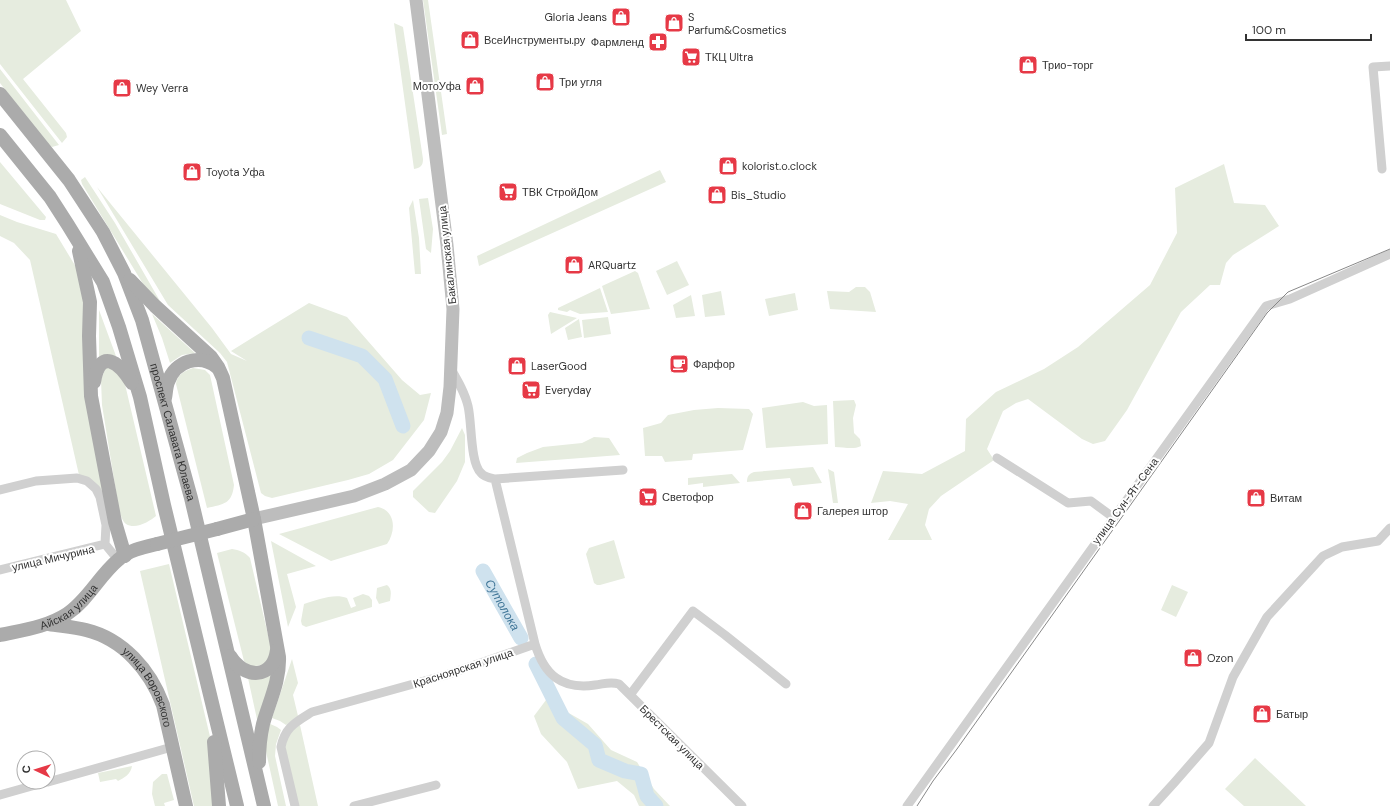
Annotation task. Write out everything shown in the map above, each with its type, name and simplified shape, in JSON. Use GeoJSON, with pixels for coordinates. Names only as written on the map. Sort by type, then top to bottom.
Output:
{"type":"FeatureCollection","features":[{"type":"Feature","properties":{"kind":"main road","name":"Бакалинская улица"},"geometry":{"type":"LineString","coordinates":[[254,519],[354,496],[385,484],[411,470],[429,451],[441,432],[447,412],[451,369],[453,309],[447,245],[416,0]]}},
{"type":"Feature","properties":{"kind":"main road","name":"проспект Салавата Юлаева"},"geometry":{"type":"LineString","coordinates":[[0,94],[69,180],[103,232],[124,273],[142,320],[191,498],[264,806]]}},
{"type":"Feature","properties":{"kind":"main road","name":"проспект Салавата Юлаева"},"geometry":{"type":"LineString","coordinates":[[0,135],[50,197],[77,239],[103,282],[119,327],[140,397],[166,513],[237,806]]}},
{"type":"Feature","properties":{"kind":"main road"},"geometry":{"type":"LineString","coordinates":[[77,239],[90,302],[89,336],[91,396],[121,558],[136,549],[254,519]]}},
{"type":"Feature","properties":{"kind":"main road"},"geometry":{"type":"LineString","coordinates":[[124,273],[156,306],[211,357],[221,372],[254,519],[278,646],[278,673],[260,737],[260,790]]}},
{"type":"Feature","properties":{"kind":"main road"},"geometry":{"type":"LineString","coordinates":[[165,400],[168,382],[181,365],[186,362],[198,359],[204,360],[214,364],[221,372]]}},
{"type":"Feature","properties":{"kind":"main road"},"geometry":{"type":"LineString","coordinates":[[91,396],[97,369],[101,363],[109,361],[117,363],[121,367],[140,397]]}},
{"type":"Feature","properties":{"kind":"main road","name":"Айская улица"},"geometry":{"type":"LineString","coordinates":[[0,635],[49,624],[66,614],[80,602],[121,558]]}},
{"type":"Feature","properties":{"kind":"main road","name":"улица Воровского"},"geometry":{"type":"LineString","coordinates":[[49,624],[86,630],[99,634],[120,645],[132,655],[141,666],[158,691],[163,704],[186,806]]}},
{"type":"Feature","properties":{"kind":"main road"},"geometry":{"type":"LineString","coordinates":[[227,652],[236,665],[242,670],[256,673],[262,672],[272,666],[278,646]]}},
{"type":"Feature","properties":{"kind":"main road"},"geometry":{"type":"LineString","coordinates":[[207,684],[213,732],[219,806]]}},
{"type":"Feature","properties":{"kind":"street"},"geometry":{"type":"LineString","coordinates":[[1382,169],[1373,67],[1390,66]]}},
{"type":"Feature","properties":{"kind":"street","name":"улица Сун-Ят-Сена"},"geometry":{"type":"LineString","coordinates":[[907,806],[1266,306],[1290,299],[1390,254]]}},
{"type":"Feature","properties":{"kind":"street"},"geometry":{"type":"LineString","coordinates":[[451,369],[462,389],[468,405],[475,464],[479,472],[484,476],[495,479],[623,470]]}},
{"type":"Feature","properties":{"kind":"street"},"geometry":{"type":"LineString","coordinates":[[997,458],[1068,503],[1091,501],[1114,518]]}},
{"type":"Feature","properties":{"kind":"street"},"geometry":{"type":"LineString","coordinates":[[0,490],[36,481],[77,478],[86,480],[96,489],[100,497],[106,525],[105,544],[121,558]]}},
{"type":"Feature","properties":{"kind":"street"},"geometry":{"type":"LineString","coordinates":[[495,479],[535,644]]}},
{"type":"Feature","properties":{"kind":"street"},"geometry":{"type":"LineString","coordinates":[[1153,806],[1209,743],[1233,677],[1267,617],[1324,556],[1342,547],[1378,541],[1390,528]]}},
{"type":"Feature","properties":{"kind":"street","name":"улица Мичурина"},"geometry":{"type":"LineString","coordinates":[[0,570],[105,544]]}},
{"type":"Feature","properties":{"kind":"street"},"geometry":{"type":"LineString","coordinates":[[630,695],[693,611],[786,684]]}},
{"type":"Feature","properties":{"kind":"street","name":"Брестская улица"},"geometry":{"type":"LineString","coordinates":[[535,644],[542,662],[555,678],[566,683],[576,685],[595,685],[611,682],[619,684],[742,806]]}},
{"type":"Feature","properties":{"kind":"street","name":"Красноярская улица"},"geometry":{"type":"LineString","coordinates":[[295,806],[281,747],[286,732],[294,724],[312,712],[446,675],[535,644]]}},
{"type":"Feature","properties":{"kind":"street"},"geometry":{"type":"LineString","coordinates":[[56,779],[172,747]]}},
{"type":"Feature","properties":{"kind":"street"},"geometry":{"type":"LineString","coordinates":[[354,806],[436,785]]}},
{"type":"Feature","properties":{"kind":"street"},"geometry":{"type":"LineString","coordinates":[[0,795],[18,790]]}},
{"type":"Feature","properties":{"kind":"shaded area"},"geometry":{"type":"Polygon","coordinates":[[[0,0],[66,0],[81,31],[23,79],[66,133],[67,137],[62,143],[0,64],[0,0]]]}},
{"type":"Feature","properties":{"kind":"shaded area"},"geometry":{"type":"Polygon","coordinates":[[[423,0],[428,0],[447,134],[442,135],[423,0]]]}},
{"type":"Feature","properties":{"kind":"shaded area"},"geometry":{"type":"Polygon","coordinates":[[[394,23],[403,27],[423,159],[421,166],[414,169],[394,23]]]}},
{"type":"Feature","properties":{"kind":"shaded area"},"geometry":{"type":"Polygon","coordinates":[[[0,69],[59,145],[52,147],[49,145],[0,83],[0,69]]]}},
{"type":"Feature","properties":{"kind":"shaded area"},"geometry":{"type":"Polygon","coordinates":[[[0,162],[46,217],[45,220],[40,220],[0,204],[0,162]]]}},
{"type":"Feature","properties":{"kind":"shaded area"},"geometry":{"type":"Polygon","coordinates":[[[1224,164],[1234,203],[1265,205],[1279,226],[1233,255],[1226,263],[1220,285],[1210,285],[1181,312],[1127,410],[1105,441],[1093,444],[1082,439],[1028,399],[1016,403],[1003,411],[987,449],[994,460],[941,496],[929,509],[925,525],[932,540],[888,540],[908,504],[890,501],[871,503],[883,471],[922,474],[965,451],[966,419],[996,392],[1044,369],[1078,347],[1150,285],[1177,233],[1175,188],[1224,164]]]}},
{"type":"Feature","properties":{"kind":"shaded area"},"geometry":{"type":"Polygon","coordinates":[[[660,170],[666,182],[479,266],[477,256],[660,170]]]}},
{"type":"Feature","properties":{"kind":"shaded area"},"geometry":{"type":"Polygon","coordinates":[[[85,177],[115,223],[164,308],[148,292],[82,184],[81,180],[85,177]]]}},
{"type":"Feature","properties":{"kind":"shaded area"},"geometry":{"type":"Polygon","coordinates":[[[97,187],[212,328],[231,354],[247,361],[231,351],[309,303],[347,317],[402,380],[420,395],[431,393],[424,420],[393,460],[369,474],[348,480],[272,498],[261,493],[227,362],[220,353],[168,305],[97,187]]]}},
{"type":"Feature","properties":{"kind":"shaded area"},"geometry":{"type":"Polygon","coordinates":[[[428,198],[433,229],[431,253],[426,249],[419,199],[428,198]]]}},
{"type":"Feature","properties":{"kind":"shaded area"},"geometry":{"type":"Polygon","coordinates":[[[413,200],[419,238],[421,274],[415,274],[409,208],[413,200]]]}},
{"type":"Feature","properties":{"kind":"shaded area"},"geometry":{"type":"Polygon","coordinates":[[[0,215],[56,234],[82,277],[104,502],[79,475],[30,260],[14,243],[0,236],[0,215]]]}},
{"type":"Feature","properties":{"kind":"shaded area"},"geometry":{"type":"Polygon","coordinates":[[[677,261],[689,285],[667,295],[656,271],[677,261]]]}},
{"type":"Feature","properties":{"kind":"shaded area"},"geometry":{"type":"Polygon","coordinates":[[[635,271],[638,273],[650,309],[611,314],[602,286],[635,271]]]}},
{"type":"Feature","properties":{"kind":"shaded area"},"geometry":{"type":"Polygon","coordinates":[[[856,287],[865,287],[870,292],[876,312],[830,309],[827,291],[849,292],[856,287]]]}},
{"type":"Feature","properties":{"kind":"shaded area"},"geometry":{"type":"Polygon","coordinates":[[[600,288],[608,312],[580,314],[570,310],[567,312],[558,310],[558,308],[600,288]]]}},
{"type":"Feature","properties":{"kind":"shaded area"},"geometry":{"type":"Polygon","coordinates":[[[721,291],[725,315],[705,317],[702,295],[721,291]]]}},
{"type":"Feature","properties":{"kind":"shaded area"},"geometry":{"type":"Polygon","coordinates":[[[795,293],[798,310],[769,316],[765,299],[795,293]]]}},
{"type":"Feature","properties":{"kind":"shaded area"},"geometry":{"type":"Polygon","coordinates":[[[691,295],[695,316],[676,318],[673,305],[691,295]]]}},
{"type":"Feature","properties":{"kind":"shaded area"},"geometry":{"type":"Polygon","coordinates":[[[99,310],[116,356],[99,359],[99,310]]]}},
{"type":"Feature","properties":{"kind":"shaded area"},"geometry":{"type":"Polygon","coordinates":[[[550,312],[577,318],[551,334],[548,315],[550,312]]]}},
{"type":"Feature","properties":{"kind":"shaded area"},"geometry":{"type":"Polygon","coordinates":[[[152,314],[195,353],[182,355],[170,363],[152,314]]]}},
{"type":"Feature","properties":{"kind":"shaded area"},"geometry":{"type":"Polygon","coordinates":[[[608,317],[611,334],[584,338],[582,320],[608,317]]]}},
{"type":"Feature","properties":{"kind":"shaded area"},"geometry":{"type":"Polygon","coordinates":[[[579,319],[582,337],[568,340],[565,328],[579,319]]]}},
{"type":"Feature","properties":{"kind":"shaded area"},"geometry":{"type":"Polygon","coordinates":[[[111,366],[124,380],[156,516],[147,522],[134,526],[130,526],[125,523],[119,510],[102,405],[101,380],[106,367],[111,366]]]}},
{"type":"Feature","properties":{"kind":"shaded area"},"geometry":{"type":"Polygon","coordinates":[[[193,368],[205,370],[210,375],[234,485],[229,500],[222,504],[207,508],[176,384],[178,378],[182,374],[193,368]]]}},
{"type":"Feature","properties":{"kind":"shaded area"},"geometry":{"type":"Polygon","coordinates":[[[854,400],[856,405],[853,418],[854,433],[860,439],[861,446],[852,448],[835,447],[833,401],[854,400]]]}},
{"type":"Feature","properties":{"kind":"shaded area"},"geometry":{"type":"Polygon","coordinates":[[[803,402],[814,406],[827,405],[828,444],[766,448],[762,408],[803,402]]]}},
{"type":"Feature","properties":{"kind":"shaded area"},"geometry":{"type":"Polygon","coordinates":[[[718,408],[749,409],[753,414],[743,450],[693,454],[692,460],[665,462],[662,456],[645,456],[643,428],[661,423],[668,415],[694,410],[718,408]]]}},
{"type":"Feature","properties":{"kind":"shaded area"},"geometry":{"type":"Polygon","coordinates":[[[462,428],[465,435],[465,462],[457,481],[435,513],[429,512],[413,497],[413,491],[442,462],[450,451],[462,428]]]}},
{"type":"Feature","properties":{"kind":"shaded area"},"geometry":{"type":"Polygon","coordinates":[[[594,437],[609,438],[620,455],[516,463],[517,458],[543,447],[582,443],[594,437]]]}},
{"type":"Feature","properties":{"kind":"shaded area"},"geometry":{"type":"Polygon","coordinates":[[[813,467],[822,483],[793,486],[790,478],[747,482],[747,478],[754,472],[813,467]]]}},
{"type":"Feature","properties":{"kind":"shaded area"},"geometry":{"type":"Polygon","coordinates":[[[828,469],[834,472],[838,503],[833,503],[828,469]]]}},
{"type":"Feature","properties":{"kind":"shaded area"},"geometry":{"type":"Polygon","coordinates":[[[732,474],[740,483],[703,487],[703,483],[688,485],[688,478],[732,474]]]}},
{"type":"Feature","properties":{"kind":"shaded area"},"geometry":{"type":"Polygon","coordinates":[[[378,507],[384,509],[388,513],[393,522],[392,533],[387,544],[331,561],[279,534],[378,507]]]}},
{"type":"Feature","properties":{"kind":"shaded area"},"geometry":{"type":"Polygon","coordinates":[[[614,540],[625,578],[597,585],[594,583],[586,554],[589,548],[614,540]]]}},
{"type":"Feature","properties":{"kind":"shaded area"},"geometry":{"type":"Polygon","coordinates":[[[271,541],[316,566],[287,574],[296,607],[288,627],[271,541]]]}},
{"type":"Feature","properties":{"kind":"shaded area"},"geometry":{"type":"Polygon","coordinates":[[[232,549],[246,554],[250,558],[273,656],[269,664],[250,667],[244,661],[217,553],[232,549]]]}},
{"type":"Feature","properties":{"kind":"shaded area"},"geometry":{"type":"Polygon","coordinates":[[[169,564],[212,745],[216,806],[194,806],[140,571],[169,564]]]}},
{"type":"Feature","properties":{"kind":"shaded area"},"geometry":{"type":"Polygon","coordinates":[[[387,585],[391,594],[390,601],[379,604],[376,598],[377,588],[387,585]]]}},
{"type":"Feature","properties":{"kind":"shaded area"},"geometry":{"type":"Polygon","coordinates":[[[1172,585],[1188,592],[1176,617],[1161,610],[1172,585]]]}},
{"type":"Feature","properties":{"kind":"shaded area"},"geometry":{"type":"Polygon","coordinates":[[[363,594],[369,596],[372,600],[372,607],[306,627],[302,625],[301,621],[304,604],[337,596],[347,598],[351,608],[356,606],[353,598],[363,594]]]}},
{"type":"Feature","properties":{"kind":"shaded area"},"geometry":{"type":"Polygon","coordinates":[[[292,659],[298,683],[293,695],[298,716],[286,725],[272,718],[292,659]]]}},
{"type":"Feature","properties":{"kind":"shaded area"},"geometry":{"type":"Polygon","coordinates":[[[273,672],[258,724],[248,678],[273,672]]]}},
{"type":"Feature","properties":{"kind":"shaded area"},"geometry":{"type":"Polygon","coordinates":[[[546,700],[588,724],[611,750],[637,762],[654,789],[670,806],[639,806],[634,795],[617,781],[578,789],[567,762],[541,734],[534,716],[546,700]]]}},
{"type":"Feature","properties":{"kind":"shaded area"},"geometry":{"type":"Polygon","coordinates":[[[268,723],[281,730],[276,744],[275,756],[286,806],[278,806],[265,747],[268,723]]]}},
{"type":"Feature","properties":{"kind":"shaded area"},"geometry":{"type":"Polygon","coordinates":[[[300,725],[318,806],[298,806],[284,747],[290,731],[300,725]]]}},
{"type":"Feature","properties":{"kind":"shaded area"},"geometry":{"type":"Polygon","coordinates":[[[1255,758],[1306,806],[1244,806],[1225,789],[1255,758]]]}},
{"type":"Feature","properties":{"kind":"shaded area"},"geometry":{"type":"Polygon","coordinates":[[[132,766],[129,773],[118,781],[116,779],[100,782],[98,773],[132,766]]]}},
{"type":"Feature","properties":{"kind":"shaded area"},"geometry":{"type":"Polygon","coordinates":[[[162,774],[167,774],[174,800],[164,803],[165,806],[155,806],[152,794],[153,782],[162,774]]]}},
{"type":"Feature","properties":{"kind":"waterway","name":"Сутолока"},"geometry":{"type":"LineString","coordinates":[[309,338],[362,356],[385,379],[403,426]]}},
{"type":"Feature","properties":{"kind":"waterway","name":"Сутолока"},"geometry":{"type":"LineString","coordinates":[[483,571],[521,638]]}},
{"type":"Feature","properties":{"kind":"waterway","name":"Сутолока"},"geometry":{"type":"LineString","coordinates":[[536,664],[563,718],[595,745],[599,760],[625,771],[641,774],[647,796],[656,806]]}},
{"type":"Feature","properties":{"kind":"tram line"},"geometry":{"type":"LineString","coordinates":[[917,806],[933,781],[1267,313],[1288,292],[1390,249]]}},
{"type":"Feature","properties":{"kind":"place","name":"Gloria Jeans"},"geometry":{"type":"Point","coordinates":[621,17]}},
{"type":"Feature","properties":{"kind":"place","name":"S Parfum&Cosmetics"},"geometry":{"type":"Point","coordinates":[674,23]}},
{"type":"Feature","properties":{"kind":"place","name":"ВсеИнструменты.ру"},"geometry":{"type":"Point","coordinates":[470,40]}},
{"type":"Feature","properties":{"kind":"place","name":"Фармленд"},"geometry":{"type":"Point","coordinates":[658,42]}},
{"type":"Feature","properties":{"kind":"place","name":"ТКЦ Ultra"},"geometry":{"type":"Point","coordinates":[691,57]}},
{"type":"Feature","properties":{"kind":"place","name":"Трио-торг"},"geometry":{"type":"Point","coordinates":[1028,65]}},
{"type":"Feature","properties":{"kind":"place","name":"Три угля"},"geometry":{"type":"Point","coordinates":[545,82]}},
{"type":"Feature","properties":{"kind":"place","name":"МотоУфа"},"geometry":{"type":"Point","coordinates":[475,86]}},
{"type":"Feature","properties":{"kind":"place","name":"Wey Verra"},"geometry":{"type":"Point","coordinates":[122,88]}},
{"type":"Feature","properties":{"kind":"place","name":"kolorist.o.clock"},"geometry":{"type":"Point","coordinates":[728,166]}},
{"type":"Feature","properties":{"kind":"place","name":"Toyota Уфа"},"geometry":{"type":"Point","coordinates":[192,172]}},
{"type":"Feature","properties":{"kind":"place","name":"ТВК СтройДом"},"geometry":{"type":"Point","coordinates":[508,192]}},
{"type":"Feature","properties":{"kind":"place","name":"Bis_Studio"},"geometry":{"type":"Point","coordinates":[717,195]}},
{"type":"Feature","properties":{"kind":"place","name":"ARQuartz"},"geometry":{"type":"Point","coordinates":[574,265]}},
{"type":"Feature","properties":{"kind":"place","name":"Фарфор"},"geometry":{"type":"Point","coordinates":[679,364]}},
{"type":"Feature","properties":{"kind":"place","name":"LaserGood"},"geometry":{"type":"Point","coordinates":[517,366]}},
{"type":"Feature","properties":{"kind":"place","name":"Everyday"},"geometry":{"type":"Point","coordinates":[531,390]}},
{"type":"Feature","properties":{"kind":"place","name":"Светофор"},"geometry":{"type":"Point","coordinates":[648,497]}},
{"type":"Feature","properties":{"kind":"place","name":"Витам"},"geometry":{"type":"Point","coordinates":[1256,498]}},
{"type":"Feature","properties":{"kind":"place","name":"Галерея штор"},"geometry":{"type":"Point","coordinates":[803,511]}},
{"type":"Feature","properties":{"kind":"place","name":"Ozon"},"geometry":{"type":"Point","coordinates":[1193,658]}},
{"type":"Feature","properties":{"kind":"place","name":"Батыр"},"geometry":{"type":"Point","coordinates":[1262,714]}}]}
